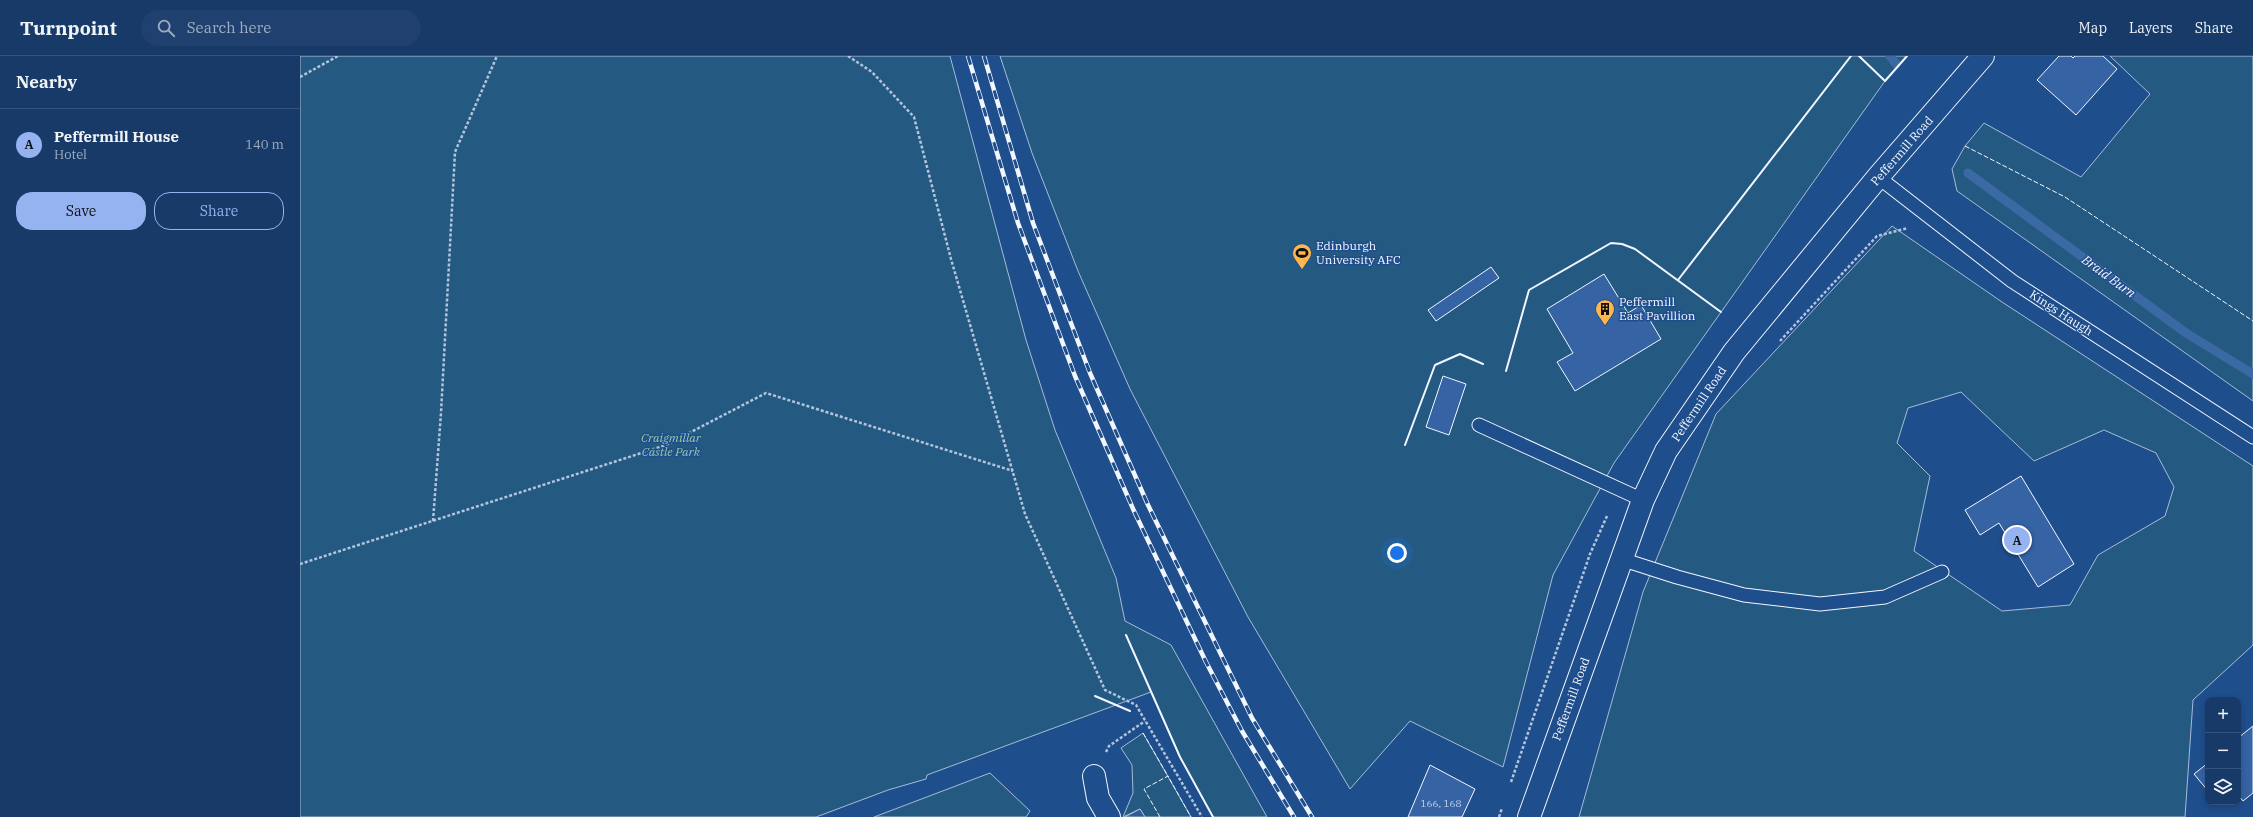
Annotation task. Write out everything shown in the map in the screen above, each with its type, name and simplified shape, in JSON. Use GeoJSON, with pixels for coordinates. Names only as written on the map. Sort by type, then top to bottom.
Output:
{"type":"FeatureCollection","features":[{"type":"Feature","properties":{"kind":"main road","name":"Peffermill Road"},"geometry":{"type":"LineString","coordinates":[[1529,817],[1621,558],[1643,500],[1666,451],[1734,352],[1878,177],[1980,57]]}},
{"type":"Feature","properties":{"kind":"main road"},"geometry":{"type":"LineString","coordinates":[[1094,776],[1098,798],[1108,817]]}},
{"type":"Feature","properties":{"kind":"lane","name":"Kings Haugh"},"geometry":{"type":"LineString","coordinates":[[1878,177],[2012,281],[2253,437]]}},
{"type":"Feature","properties":{"kind":"lane"},"geometry":{"type":"LineString","coordinates":[[1479,426],[1643,500]]}},
{"type":"Feature","properties":{"kind":"lane"},"geometry":{"type":"LineString","coordinates":[[1621,558],[1677,577],[1744,595],[1820,604],[1885,597],[1942,572]]}},
{"type":"Feature","properties":{"kind":"path"},"geometry":{"type":"LineString","coordinates":[[300,77],[338,56]]}},
{"type":"Feature","properties":{"kind":"path"},"geometry":{"type":"LineString","coordinates":[[433,521],[441,412],[455,152],[497,56]]}},
{"type":"Feature","properties":{"kind":"path"},"geometry":{"type":"LineString","coordinates":[[848,56],[872,72],[914,117],[951,259],[1025,514],[1105,690],[1136,705],[1202,817]]}},
{"type":"Feature","properties":{"kind":"path"},"geometry":{"type":"LineString","coordinates":[[300,564],[666,445],[766,393],[1013,471]]}},
{"type":"Feature","properties":{"kind":"path"},"geometry":{"type":"LineString","coordinates":[[1094,776],[1109,746],[1146,721]]}},
{"type":"Feature","properties":{"kind":"green space","name":"Craigmillar Castle Park"},"geometry":{"type":"Polygon","coordinates":[[[300,56],[950,56],[1026,340],[1055,430],[1116,578],[1125,621],[1171,645],[1267,817],[1213,817],[1180,757],[1151,692],[927,775],[926,779],[888,790],[816,817],[300,817],[300,56]]]}},
{"type":"Feature","properties":{"kind":"green space"},"geometry":{"type":"Polygon","coordinates":[[[1000,56],[1907,56],[1885,81],[1614,463],[1553,575],[1503,767],[1410,721],[1350,789],[1248,617],[1130,389],[1078,271],[1032,153],[1000,56]]]}},
{"type":"Feature","properties":{"kind":"green space"},"geometry":{"type":"Polygon","coordinates":[[[2110,56],[2253,56],[2253,401],[1957,191],[1952,169],[1965,146],[1984,123],[2081,177],[2150,94],[2110,56]]]}},
{"type":"Feature","properties":{"kind":"green space"},"geometry":{"type":"Polygon","coordinates":[[[1892,226],[2002,302],[2253,466],[2253,645],[2193,700],[2185,817],[1579,817],[1643,592],[1716,414],[1892,226]],[[1961,392],[1908,408],[1897,443],[1930,476],[1914,551],[2002,611],[2070,605],[2098,555],[2165,516],[2174,487],[2156,453],[2104,430],[2034,461],[1961,392]]]}},
{"type":"Feature","properties":{"kind":"green space"},"geometry":{"type":"Polygon","coordinates":[[[1143,733],[1191,817],[1145,817],[1140,809],[1123,817],[1133,793],[1132,765],[1121,748],[1143,733]]]}},
{"type":"Feature","properties":{"kind":"green space"},"geometry":{"type":"Polygon","coordinates":[[[990,773],[1030,811],[1026,817],[874,817],[990,773]]]}},
{"type":"Feature","properties":{"kind":"shaded area"},"geometry":{"type":"Polygon","coordinates":[[[1140,809],[1145,817],[1125,817],[1140,809]]]}},
{"type":"Feature","properties":{"kind":"building"},"geometry":{"type":"Polygon","coordinates":[[[2059,56],[2071,56],[2073,58],[2075,56],[2103,56],[2117,69],[2076,115],[2037,80],[2059,56]]]}},
{"type":"Feature","properties":{"kind":"building"},"geometry":{"type":"Polygon","coordinates":[[[1491,267],[1499,278],[1436,321],[1428,310],[1491,267]]]}},
{"type":"Feature","properties":{"kind":"building","name":"Peffermill East Pavillion"},"geometry":{"type":"Polygon","coordinates":[[[1604,274],[1628,313],[1641,305],[1661,339],[1575,391],[1557,362],[1573,353],[1547,309],[1604,274]]]}},
{"type":"Feature","properties":{"kind":"building"},"geometry":{"type":"Polygon","coordinates":[[[1443,376],[1466,384],[1449,435],[1426,427],[1443,376]]]}},
{"type":"Feature","properties":{"kind":"building"},"geometry":{"type":"Polygon","coordinates":[[[2021,476],[2074,564],[2038,587],[1999,523],[1980,535],[1965,510],[2021,476]]]}},
{"type":"Feature","properties":{"kind":"building"},"geometry":{"type":"Polygon","coordinates":[[[2253,726],[2253,793],[2243,801],[2241,799],[2241,736],[2253,726]]]}},
{"type":"Feature","properties":{"kind":"building"},"geometry":{"type":"Polygon","coordinates":[[[1430,765],[1475,789],[1462,817],[1408,817],[1430,765]]]}},
{"type":"Feature","properties":{"kind":"building"},"geometry":{"type":"Polygon","coordinates":[[[2205,765],[2205,787],[2194,774],[2205,765]]]}},
{"type":"Feature","properties":{"kind":"waterway","name":"Braid Burn"},"geometry":{"type":"LineString","coordinates":[[1890,56],[1896,64]]}},
{"type":"Feature","properties":{"kind":"waterway","name":"Braid Burn"},"geometry":{"type":"LineString","coordinates":[[1968,173],[2186,333],[2253,374]]}},
{"type":"Feature","properties":{"kind":"railway"},"geometry":{"type":"LineString","coordinates":[[968,56],[1018,223],[1075,376],[1134,511],[1206,662],[1242,731],[1294,817]]}},
{"type":"Feature","properties":{"kind":"railway"},"geometry":{"type":"LineString","coordinates":[[984,56],[1033,223],[1090,373],[1148,505],[1252,718],[1312,817]]}},
{"type":"Feature","properties":{"kind":"fence"},"geometry":{"type":"LineString","coordinates":[[1965,146],[2065,197],[2253,321]]}},
{"type":"Feature","properties":{"kind":"fence"},"geometry":{"type":"LineString","coordinates":[[1143,733],[1168,776]]}},
{"type":"Feature","properties":{"kind":"fence"},"geometry":{"type":"LineString","coordinates":[[1160,817],[1144,789],[1168,776],[1191,817]]}},
{"type":"Feature","properties":{"kind":"wall"},"geometry":{"type":"LineString","coordinates":[[1678,280],[1851,56]]}},
{"type":"Feature","properties":{"kind":"wall"},"geometry":{"type":"LineString","coordinates":[[1859,56],[1885,81],[1907,56]]}},
{"type":"Feature","properties":{"kind":"wall"},"geometry":{"type":"LineString","coordinates":[[1506,371],[1529,290],[1611,243],[1622,244],[1635,249],[1721,312]]}},
{"type":"Feature","properties":{"kind":"wall"},"geometry":{"type":"LineString","coordinates":[[1405,445],[1435,365],[1460,354],[1483,364]]}},
{"type":"Feature","properties":{"kind":"wall"},"geometry":{"type":"LineString","coordinates":[[1126,635],[1180,757],[1213,817]]}},
{"type":"Feature","properties":{"kind":"wall"},"geometry":{"type":"LineString","coordinates":[[1095,696],[1130,711]]}},
{"type":"Feature","properties":{"kind":"place","name":"Edinburgh University AFC"},"geometry":{"type":"Point","coordinates":[1302,270]}},
{"type":"Feature","properties":{"kind":"place","name":"Peffermill East Pavillion"},"geometry":{"type":"Point","coordinates":[1605,326]}},
{"type":"Feature","properties":{"kind":"place","name":"Peffermill House"},"geometry":{"type":"Point","coordinates":[2017,540]}}]}
